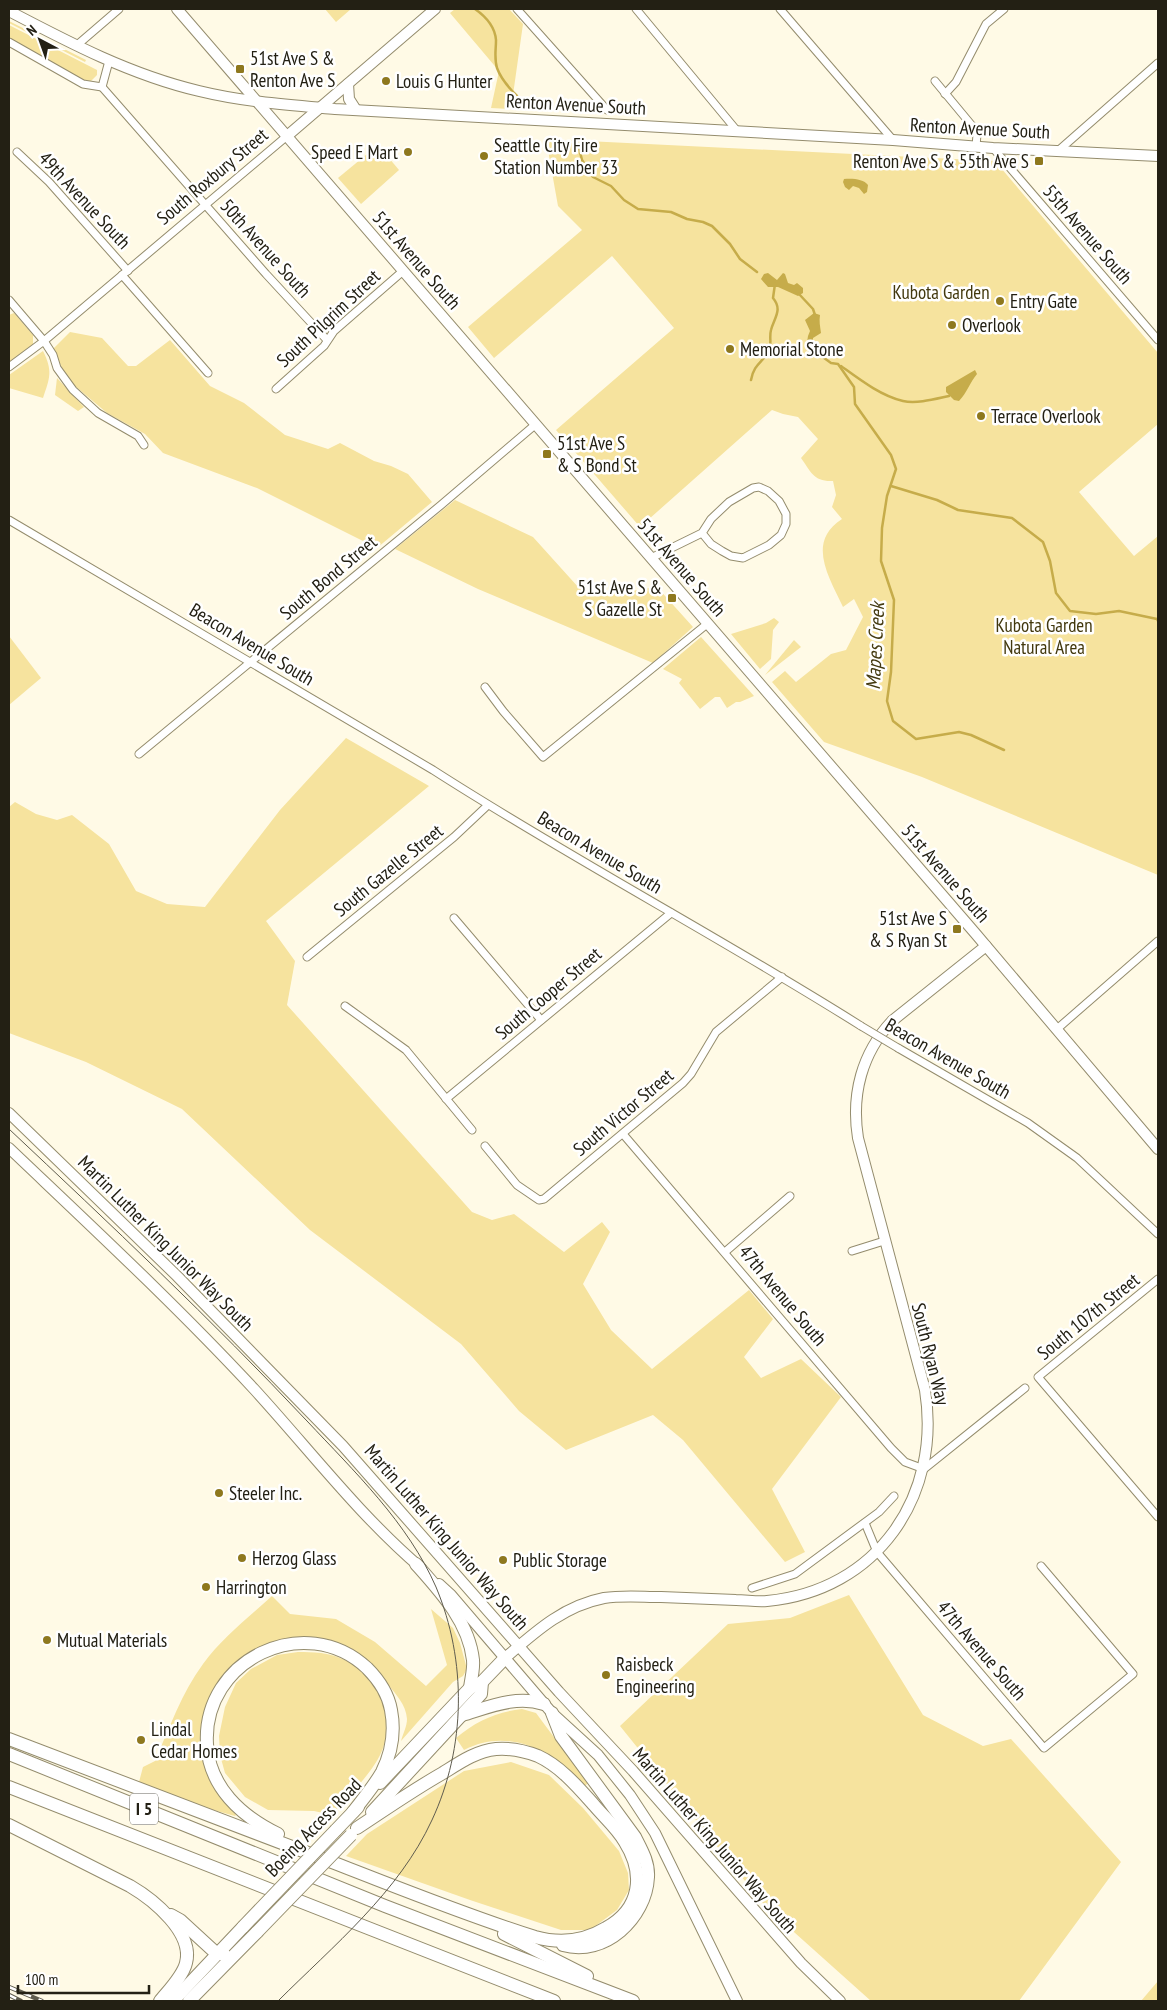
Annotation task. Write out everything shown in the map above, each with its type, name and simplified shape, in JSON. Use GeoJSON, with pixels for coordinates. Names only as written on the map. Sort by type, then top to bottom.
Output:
{"type":"FeatureCollection","features":[{"type":"Feature","properties":{"kind":"highway"},"geometry":{"type":"LineString","coordinates":[[416,1564],[444,1597],[468,1638],[476,1685]]}},
{"type":"Feature","properties":{"kind":"highway"},"geometry":{"type":"LineString","coordinates":[[353,1812],[382,1771],[393,1736],[394,1725],[390,1700],[378,1681],[363,1664],[352,1657],[337,1650],[313,1644],[278,1646],[265,1651],[240,1666],[223,1684],[211,1708],[207,1723],[207,1754],[216,1780],[235,1805],[260,1824],[354,1870]]}},
{"type":"Feature","properties":{"kind":"highway","name":"Boeing Access Road"},"geometry":{"type":"LineString","coordinates":[[173,2001],[353,1812],[476,1685],[505,1658]]}},
{"type":"Feature","properties":{"kind":"highway","name":"Boeing Access Road"},"geometry":{"type":"LineString","coordinates":[[189,2001],[354,1832],[462,1715],[481,1694],[476,1685]]}},
{"type":"Feature","properties":{"kind":"highway"},"geometry":{"type":"LineString","coordinates":[[9,1739],[459,1911],[550,1941],[573,1948],[590,1947],[616,1934],[636,1914],[643,1902],[648,1875],[644,1854],[635,1837],[561,1736],[548,1708],[531,1701],[507,1702],[462,1715]]}},
{"type":"Feature","properties":{"kind":"highway"},"geometry":{"type":"LineString","coordinates":[[354,1832],[416,1788],[478,1753],[497,1749],[510,1749],[536,1755],[544,1759],[566,1776],[616,1830],[634,1859],[638,1880],[637,1892],[630,1907],[613,1925],[588,1937],[568,1942],[550,1941]]}},
{"type":"Feature","properties":{"kind":"highway","name":"I 5"},"geometry":{"type":"LineString","coordinates":[[9,1754],[288,1867],[634,2001]]}},
{"type":"Feature","properties":{"kind":"highway","name":"I 5"},"geometry":{"type":"LineString","coordinates":[[9,1787],[554,2001]]}},
{"type":"Feature","properties":{"kind":"highway"},"geometry":{"type":"LineString","coordinates":[[9,1825],[130,1886],[145,1895],[162,1911],[186,1943],[187,1951],[184,1969],[160,2001]]}},
{"type":"Feature","properties":{"kind":"highway"},"geometry":{"type":"LineString","coordinates":[[162,1911],[180,1920],[217,1954],[236,1953]]}},
{"type":"Feature","properties":{"kind":"highway"},"geometry":{"type":"LineString","coordinates":[[459,1911],[634,2001]]}},
{"type":"Feature","properties":{"kind":"main road","name":"51st Avenue South"},"geometry":{"type":"LineString","coordinates":[[177,9],[986,946],[1158,1149]]}},
{"type":"Feature","properties":{"kind":"main road","name":"South Roxbury Street"},"geometry":{"type":"LineString","coordinates":[[287,136],[435,9]]}},
{"type":"Feature","properties":{"kind":"main road","name":"Renton Avenue South"},"geometry":{"type":"LineString","coordinates":[[9,11],[76,46],[142,74],[198,91],[258,103],[893,140],[976,147],[1158,156]]}},
{"type":"Feature","properties":{"kind":"main road"},"geometry":{"type":"LineString","coordinates":[[348,84],[349,99],[356,110]]}},
{"type":"Feature","properties":{"kind":"main road","name":"South Ryan Way"},"geometry":{"type":"LineString","coordinates":[[519,1646],[544,1624],[559,1614],[603,1598],[631,1596],[765,1601],[784,1599],[816,1590],[832,1583],[876,1552],[892,1535],[906,1513],[924,1469],[929,1414],[925,1390],[884,1241],[857,1131],[856,1096],[862,1071],[880,1034],[892,1021],[986,946]]}},
{"type":"Feature","properties":{"kind":"main road","name":"Martin Luther King Junior Way South"},"geometry":{"type":"LineString","coordinates":[[9,1113],[177,1276],[343,1446],[565,1699],[633,1771],[801,1963],[840,2001]]}},
{"type":"Feature","properties":{"kind":"main road","name":"Martin Luther King Junior Way South"},"geometry":{"type":"LineString","coordinates":[[9,1148],[224,1357],[388,1539],[451,1595],[548,1708],[598,1755],[630,1795],[655,1833],[737,2001]]}},
{"type":"Feature","properties":{"kind":"main road","name":"Boeing Access Road"},"geometry":{"type":"LineString","coordinates":[[505,1658],[519,1646]]}},
{"type":"Feature","properties":{"kind":"street"},"geometry":{"type":"LineString","coordinates":[[76,46],[119,9]]}},
{"type":"Feature","properties":{"kind":"street"},"geometry":{"type":"LineString","coordinates":[[517,9],[607,110]]}},
{"type":"Feature","properties":{"kind":"street"},"geometry":{"type":"LineString","coordinates":[[636,9],[738,132]]}},
{"type":"Feature","properties":{"kind":"street"},"geometry":{"type":"LineString","coordinates":[[780,9],[893,140]]}},
{"type":"Feature","properties":{"kind":"street"},"geometry":{"type":"LineString","coordinates":[[945,94],[956,82],[986,24],[996,12],[1004,9]]}},
{"type":"Feature","properties":{"kind":"street"},"geometry":{"type":"LineString","coordinates":[[9,42],[83,84],[102,86],[109,61]]}},
{"type":"Feature","properties":{"kind":"street"},"geometry":{"type":"LineString","coordinates":[[1058,150],[1158,63]]}},
{"type":"Feature","properties":{"kind":"street"},"geometry":{"type":"LineString","coordinates":[[935,81],[974,128],[977,134],[976,147]]}},
{"type":"Feature","properties":{"kind":"street","name":"50th Avenue South"},"geometry":{"type":"LineString","coordinates":[[102,86],[266,274],[327,340]]}},
{"type":"Feature","properties":{"kind":"street","name":"South Roxbury Street"},"geometry":{"type":"LineString","coordinates":[[9,368],[44,341],[287,136]]}},
{"type":"Feature","properties":{"kind":"street","name":"55th Avenue South"},"geometry":{"type":"LineString","coordinates":[[993,148],[1158,340]]}},
{"type":"Feature","properties":{"kind":"street","name":"49th Avenue South"},"geometry":{"type":"LineString","coordinates":[[17,152],[49,182],[208,373]]}},
{"type":"Feature","properties":{"kind":"street","name":"South Pilgrim Street"},"geometry":{"type":"LineString","coordinates":[[276,389],[324,346],[334,331],[403,271]]}},
{"type":"Feature","properties":{"kind":"street"},"geometry":{"type":"LineString","coordinates":[[9,300],[44,341],[53,355],[57,368],[73,390],[98,412],[138,436],[144,445]]}},
{"type":"Feature","properties":{"kind":"street","name":"South Bond Street"},"geometry":{"type":"LineString","coordinates":[[140,754],[536,424]]}},
{"type":"Feature","properties":{"kind":"street"},"geometry":{"type":"LineString","coordinates":[[651,558],[702,533],[711,519],[729,502],[747,491],[759,487],[774,495],[786,514],[786,524],[782,535],[769,545],[743,558],[731,556],[722,551],[711,544],[702,533]]}},
{"type":"Feature","properties":{"kind":"street","name":"Beacon Avenue South"},"geometry":{"type":"LineString","coordinates":[[9,520],[671,913],[782,976],[898,1048],[1028,1123],[1077,1158],[1158,1234]]}},
{"type":"Feature","properties":{"kind":"street"},"geometry":{"type":"LineString","coordinates":[[485,686],[503,712],[543,757],[707,624]]}},
{"type":"Feature","properties":{"kind":"street","name":"South Gazelle Street"},"geometry":{"type":"LineString","coordinates":[[307,957],[454,837],[488,805]]}},
{"type":"Feature","properties":{"kind":"street","name":"South Cooper Street"},"geometry":{"type":"LineString","coordinates":[[446,1099],[671,913]]}},
{"type":"Feature","properties":{"kind":"street"},"geometry":{"type":"LineString","coordinates":[[454,918],[541,1020]]}},
{"type":"Feature","properties":{"kind":"street"},"geometry":{"type":"LineString","coordinates":[[1057,1029],[1158,941]]}},
{"type":"Feature","properties":{"kind":"street","name":"South Victor Street"},"geometry":{"type":"LineString","coordinates":[[485,1146],[517,1185],[539,1200],[544,1199],[683,1083],[691,1074],[717,1031],[782,976]]}},
{"type":"Feature","properties":{"kind":"street"},"geometry":{"type":"LineString","coordinates":[[345,1006],[406,1050],[472,1130]]}},
{"type":"Feature","properties":{"kind":"street","name":"47th Avenue South"},"geometry":{"type":"LineString","coordinates":[[623,1134],[891,1448],[905,1462],[924,1469]]}},
{"type":"Feature","properties":{"kind":"street"},"geometry":{"type":"LineString","coordinates":[[725,1252],[790,1196]]}},
{"type":"Feature","properties":{"kind":"street"},"geometry":{"type":"LineString","coordinates":[[852,1251],[884,1241]]}},
{"type":"Feature","properties":{"kind":"street","name":"South 107th Street"},"geometry":{"type":"LineString","coordinates":[[1158,1279],[1038,1377],[1158,1517]]}},
{"type":"Feature","properties":{"kind":"street"},"geometry":{"type":"LineString","coordinates":[[924,1469],[1025,1388]]}},
{"type":"Feature","properties":{"kind":"street"},"geometry":{"type":"LineString","coordinates":[[752,1588],[795,1574],[879,1512],[894,1496]]}},
{"type":"Feature","properties":{"kind":"street","name":"47th Avenue South"},"geometry":{"type":"LineString","coordinates":[[865,1523],[876,1552],[1044,1748],[1133,1674],[1041,1566]]}},
{"type":"Feature","properties":{"kind":"green space"},"geometry":{"type":"Polygon","coordinates":[[[325,9],[351,9],[336,22],[325,9]]]}},
{"type":"Feature","properties":{"kind":"green space"},"geometry":{"type":"Polygon","coordinates":[[[455,9],[509,9],[523,24],[511,109],[491,108],[499,71],[450,13],[455,9]]]}},
{"type":"Feature","properties":{"kind":"green space"},"geometry":{"type":"Polygon","coordinates":[[[9,21],[86,60],[85,62],[9,23],[9,21]]]}},
{"type":"Feature","properties":{"kind":"green space"},"geometry":{"type":"Polygon","coordinates":[[[9,25],[97,70],[97,75],[91,81],[83,80],[50,64],[9,38],[9,25]]]}},
{"type":"Feature","properties":{"kind":"green space"},"geometry":{"type":"Polygon","coordinates":[[[546,139],[995,161],[1158,353],[1158,424],[1079,492],[1134,556],[1158,536],[1158,875],[922,777],[824,742],[772,682],[785,671],[796,682],[831,654],[846,650],[863,617],[854,599],[843,607],[827,572],[823,549],[825,538],[831,528],[842,519],[832,507],[836,495],[833,481],[817,478],[801,458],[818,439],[798,417],[772,410],[640,527],[556,430],[674,328],[612,256],[494,358],[468,327],[582,230],[558,206],[546,139]]]}},
{"type":"Feature","properties":{"kind":"green space"},"geometry":{"type":"Polygon","coordinates":[[[378,145],[399,170],[361,204],[338,178],[378,145]]]}},
{"type":"Feature","properties":{"kind":"green space"},"geometry":{"type":"Polygon","coordinates":[[[14,313],[33,335],[33,344],[9,363],[9,315],[14,313]]]}},
{"type":"Feature","properties":{"kind":"green space"},"geometry":{"type":"Polygon","coordinates":[[[70,332],[102,338],[128,366],[136,366],[170,340],[210,386],[244,403],[285,435],[328,449],[340,443],[374,461],[391,466],[408,474],[432,502],[377,548],[257,488],[163,453],[145,434],[107,413],[75,386],[62,368],[53,349],[70,332]]]}},
{"type":"Feature","properties":{"kind":"green space"},"geometry":{"type":"Polygon","coordinates":[[[43,351],[48,364],[49,374],[43,398],[9,388],[9,375],[43,351]]]}},
{"type":"Feature","properties":{"kind":"green space"},"geometry":{"type":"Polygon","coordinates":[[[57,378],[84,407],[78,411],[55,395],[57,378]]]}},
{"type":"Feature","properties":{"kind":"green space"},"geometry":{"type":"Polygon","coordinates":[[[455,500],[533,537],[579,588],[599,596],[657,587],[693,627],[653,663],[478,589],[395,549],[455,500]]]}},
{"type":"Feature","properties":{"kind":"green space"},"geometry":{"type":"Polygon","coordinates":[[[774,618],[779,622],[773,630],[771,659],[760,669],[731,634],[766,623],[774,618]]]}},
{"type":"Feature","properties":{"kind":"green space"},"geometry":{"type":"Polygon","coordinates":[[[9,636],[41,678],[9,705],[9,636]]]}},
{"type":"Feature","properties":{"kind":"green space"},"geometry":{"type":"Polygon","coordinates":[[[701,637],[754,696],[736,702],[727,708],[720,697],[715,697],[700,709],[679,683],[682,679],[663,669],[701,637]]]}},
{"type":"Feature","properties":{"kind":"green space"},"geometry":{"type":"Polygon","coordinates":[[[794,640],[801,647],[765,675],[794,640]]]}},
{"type":"Feature","properties":{"kind":"green space"},"geometry":{"type":"Polygon","coordinates":[[[346,738],[429,786],[266,921],[295,961],[287,1005],[472,1212],[492,1220],[514,1214],[564,1252],[602,1222],[610,1232],[583,1284],[611,1330],[652,1369],[749,1290],[773,1319],[744,1357],[761,1378],[801,1359],[841,1397],[772,1489],[805,1552],[785,1562],[683,1440],[653,1415],[566,1450],[519,1411],[461,1344],[310,1230],[182,1109],[86,1062],[9,1033],[9,807],[15,802],[36,814],[57,820],[72,815],[109,844],[136,891],[167,904],[205,907],[280,810],[346,738]]]}},
{"type":"Feature","properties":{"kind":"green space"},"geometry":{"type":"Polygon","coordinates":[[[849,1595],[923,1715],[983,1746],[1011,1739],[1121,1862],[1019,2001],[871,2001],[766,1907],[620,1726],[728,1624],[790,1618],[849,1595]]]}},
{"type":"Feature","properties":{"kind":"green space"},"geometry":{"type":"Polygon","coordinates":[[[272,1596],[290,1614],[336,1619],[375,1642],[426,1686],[447,1665],[431,1609],[453,1628],[460,1643],[467,1669],[463,1676],[453,1682],[401,1741],[407,1722],[405,1709],[381,1675],[358,1654],[329,1642],[313,1640],[298,1639],[267,1645],[253,1651],[240,1660],[228,1674],[204,1731],[226,1803],[236,1815],[206,1808],[139,1782],[143,1767],[155,1761],[182,1699],[195,1675],[227,1637],[272,1596]]]}},
{"type":"Feature","properties":{"kind":"green space"},"geometry":{"type":"Polygon","coordinates":[[[298,1652],[321,1653],[337,1657],[352,1664],[365,1674],[375,1686],[382,1700],[386,1715],[387,1731],[379,1757],[368,1774],[332,1815],[314,1811],[268,1810],[245,1797],[225,1773],[220,1755],[219,1736],[225,1707],[236,1683],[251,1669],[277,1655],[298,1652]]]}},
{"type":"Feature","properties":{"kind":"green space"},"geometry":{"type":"Polygon","coordinates":[[[522,1709],[536,1713],[588,1783],[585,1786],[560,1763],[530,1746],[498,1741],[481,1743],[464,1750],[456,1738],[487,1718],[504,1712],[522,1709]]]}},
{"type":"Feature","properties":{"kind":"green space"},"geometry":{"type":"Polygon","coordinates":[[[511,1762],[549,1775],[583,1808],[619,1851],[628,1873],[629,1890],[617,1910],[590,1930],[561,1930],[346,1856],[367,1834],[464,1771],[511,1762]]]}},
{"type":"Feature","properties":{"kind":"green space"},"geometry":{"type":"Polygon","coordinates":[[[1158,1981],[1158,2001],[1141,2001],[1158,1981]]]}},
{"type":"Feature","properties":{"kind":"shaded area"},"geometry":{"type":"Polygon","coordinates":[[[844,179],[864,181],[868,185],[867,192],[864,194],[859,188],[853,186],[849,190],[845,187],[844,179]]]}},
{"type":"Feature","properties":{"kind":"shaded area"},"geometry":{"type":"Polygon","coordinates":[[[768,273],[777,280],[783,273],[785,274],[788,283],[794,285],[797,283],[803,288],[803,293],[798,296],[778,287],[768,287],[761,279],[764,274],[768,273]]]}},
{"type":"Feature","properties":{"kind":"shaded area"},"geometry":{"type":"Polygon","coordinates":[[[814,313],[820,315],[821,333],[813,338],[813,346],[829,350],[828,353],[816,357],[806,349],[810,331],[805,320],[814,313]]]}},
{"type":"Feature","properties":{"kind":"shaded area"},"geometry":{"type":"Polygon","coordinates":[[[975,370],[977,374],[964,395],[959,401],[954,400],[946,392],[946,387],[975,370]]]}},
{"type":"Feature","properties":{"kind":"waterway","name":"Mapes Creek"},"geometry":{"type":"LineString","coordinates":[[475,9],[492,26],[496,40],[495,57],[497,68],[505,83],[517,96]]}},
{"type":"Feature","properties":{"kind":"waterway","name":"Mapes Creek"},"geometry":{"type":"LineString","coordinates":[[579,148],[582,160],[593,177],[611,186],[624,200],[638,209],[671,212],[712,226],[730,244],[740,259],[757,272]]}},
{"type":"Feature","properties":{"kind":"waterway"},"geometry":{"type":"LineString","coordinates":[[751,380],[754,370],[770,348],[771,330],[778,310],[773,298],[775,284]]}},
{"type":"Feature","properties":{"kind":"waterway","name":"Mapes Creek"},"geometry":{"type":"LineString","coordinates":[[799,294],[813,309],[815,315]]}},
{"type":"Feature","properties":{"kind":"waterway","name":"Mapes Creek"},"geometry":{"type":"LineString","coordinates":[[820,355],[831,363],[838,364],[854,387],[855,404],[891,455],[896,469],[887,496],[882,528],[881,561],[894,600],[891,672],[887,701],[893,721],[916,739],[959,732],[971,735],[1004,750]]}},
{"type":"Feature","properties":{"kind":"waterway"},"geometry":{"type":"LineString","coordinates":[[841,366],[878,391],[895,399],[920,402],[949,396]]}},
{"type":"Feature","properties":{"kind":"waterway"},"geometry":{"type":"LineString","coordinates":[[891,486],[937,500],[958,510],[1012,518],[1043,542],[1050,561],[1056,593],[1070,611],[1096,614],[1119,611],[1157,619],[1158,621]]}},
{"type":"Feature","properties":{"kind":"tram line"},"geometry":{"type":"LineString","coordinates":[[9,1129],[198,1309],[271,1383],[379,1499],[411,1541],[436,1587],[446,1615],[453,1644],[457,1674],[456,1734],[443,1792],[432,1820],[402,1871],[383,1894],[342,1939],[278,2001]]}},
{"type":"Feature","properties":{"kind":"railway"},"geometry":{"type":"LineString","coordinates":[[9,1987],[42,2001]]}},
{"type":"Feature","properties":{"kind":"railway"},"geometry":{"type":"LineString","coordinates":[[9,1995],[21,2001]]}},
{"type":"Feature","properties":{"kind":"place","name":"51st Ave S & Renton Ave S"},"geometry":{"type":"Point","coordinates":[240,69]}},
{"type":"Feature","properties":{"kind":"place","name":"Louis G Hunter"},"geometry":{"type":"Point","coordinates":[386,81]}},
{"type":"Feature","properties":{"kind":"place","name":"Speed E Mart"},"geometry":{"type":"Point","coordinates":[408,152]}},
{"type":"Feature","properties":{"kind":"place","name":"Seattle City Fire Station Number 33"},"geometry":{"type":"Point","coordinates":[484,156]}},
{"type":"Feature","properties":{"kind":"place","name":"Renton Ave S & 55th Ave S"},"geometry":{"type":"Point","coordinates":[1039,161]}},
{"type":"Feature","properties":{"kind":"place","name":"Entry Gate"},"geometry":{"type":"Point","coordinates":[1000,301]}},
{"type":"Feature","properties":{"kind":"place","name":"Overlook"},"geometry":{"type":"Point","coordinates":[952,325]}},
{"type":"Feature","properties":{"kind":"place","name":"Memorial Stone"},"geometry":{"type":"Point","coordinates":[730,349]}},
{"type":"Feature","properties":{"kind":"place","name":"Terrace Overlook"},"geometry":{"type":"Point","coordinates":[981,416]}},
{"type":"Feature","properties":{"kind":"place","name":"51st Ave S & S Bond St"},"geometry":{"type":"Point","coordinates":[547,454]}},
{"type":"Feature","properties":{"kind":"place","name":"51st Ave S & S Gazelle St"},"geometry":{"type":"Point","coordinates":[672,598]}},
{"type":"Feature","properties":{"kind":"place","name":"51st Ave S & S Ryan St"},"geometry":{"type":"Point","coordinates":[957,929]}},
{"type":"Feature","properties":{"kind":"place","name":"Steeler Inc."},"geometry":{"type":"Point","coordinates":[219,1493]}},
{"type":"Feature","properties":{"kind":"place","name":"Herzog Glass"},"geometry":{"type":"Point","coordinates":[242,1558]}},
{"type":"Feature","properties":{"kind":"place","name":"Public Storage"},"geometry":{"type":"Point","coordinates":[503,1560]}},
{"type":"Feature","properties":{"kind":"place","name":"Harrington"},"geometry":{"type":"Point","coordinates":[206,1587]}},
{"type":"Feature","properties":{"kind":"place","name":"Mutual Materials"},"geometry":{"type":"Point","coordinates":[47,1640]}},
{"type":"Feature","properties":{"kind":"place","name":"Raisbeck Engineering"},"geometry":{"type":"Point","coordinates":[606,1675]}},
{"type":"Feature","properties":{"kind":"place","name":"Lindal Cedar Homes"},"geometry":{"type":"Point","coordinates":[141,1740]}},
{"type":"Feature","properties":{"kind":"park label","name":"Kubota Garden"},"geometry":{"type":"Point","coordinates":[941,292]}},
{"type":"Feature","properties":{"kind":"park label","name":"Kubota Garden Natural Area"},"geometry":{"type":"Point","coordinates":[1044,636]}}]}
